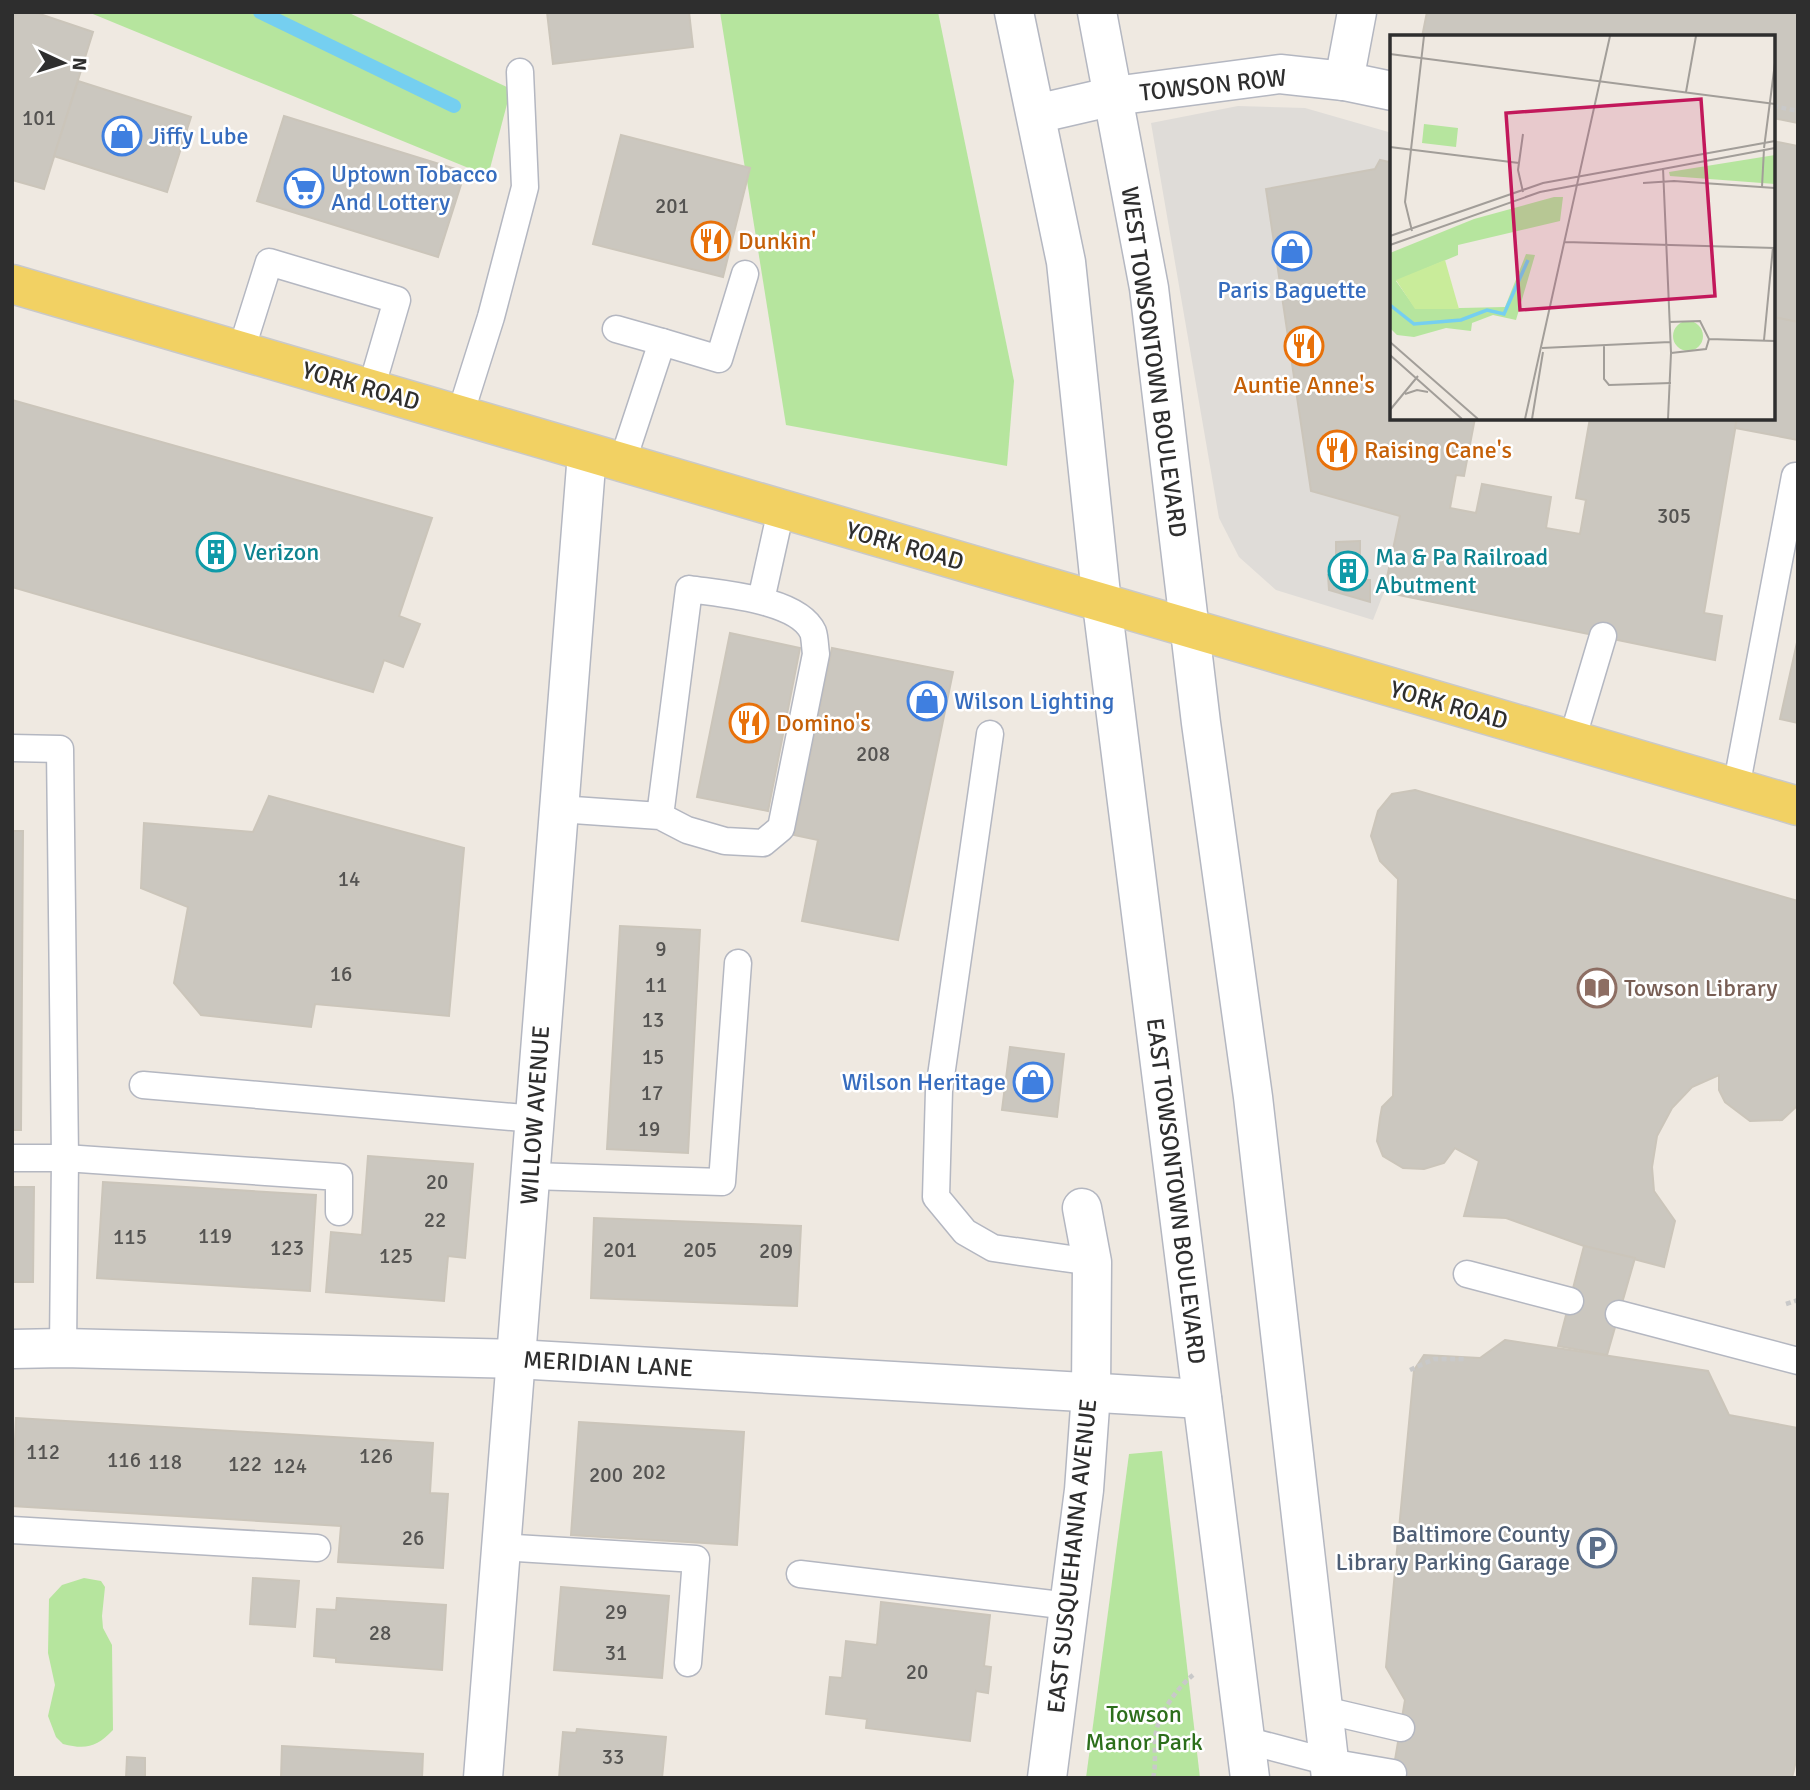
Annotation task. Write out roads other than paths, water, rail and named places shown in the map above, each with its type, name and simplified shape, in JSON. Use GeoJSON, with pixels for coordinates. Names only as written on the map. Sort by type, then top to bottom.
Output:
{"type":"FeatureCollection","features":[{"type":"Feature","properties":{"kind":"main road","name":"YORK ROAD"},"geometry":{"type":"LineString","coordinates":[[12,284],[1798,806]]}},
{"type":"Feature","properties":{"kind":"street"},"geometry":{"type":"LineString","coordinates":[[1014,12],[1066,262],[1102,604]]}},
{"type":"Feature","properties":{"kind":"street","name":"WEST TOWSONTOWN BOULEVARD"},"geometry":{"type":"LineString","coordinates":[[1097,12],[1149,288],[1190,629]]}},
{"type":"Feature","properties":{"kind":"street"},"geometry":{"type":"LineString","coordinates":[[1344,80],[1357,12]]}},
{"type":"Feature","properties":{"kind":"street","name":"TOWSON ROW"},"geometry":{"type":"LineString","coordinates":[[1036,114],[1114,96],[1280,74],[1344,80],[1390,91]]}},
{"type":"Feature","properties":{"kind":"street","name":"WILLOW AVENUE"},"geometry":{"type":"LineString","coordinates":[[482,1778],[559,809],[605,458]]}},
{"type":"Feature","properties":{"kind":"street","name":"EAST TOWSONTOWN BOULEVARD"},"geometry":{"type":"LineString","coordinates":[[1102,604],[1250,1778]]}},
{"type":"Feature","properties":{"kind":"street"},"geometry":{"type":"LineString","coordinates":[[1190,629],[1253,1097],[1330,1770]]}},
{"type":"Feature","properties":{"kind":"street","name":"EAST SUSQUEHANNA AVENUE"},"geometry":{"type":"LineString","coordinates":[[1047,1778],[1084,1490],[1091,1393],[1092,1262],[1082,1208]]}},
{"type":"Feature","properties":{"kind":"street","name":"MERIDIAN LANE"},"geometry":{"type":"LineString","coordinates":[[12,1349],[516,1359],[1202,1399]]}},
{"type":"Feature","properties":{"kind":"lane"},"geometry":{"type":"LineString","coordinates":[[460,415],[492,317],[525,187],[520,72]]}},
{"type":"Feature","properties":{"kind":"lane"},"geometry":{"type":"LineString","coordinates":[[241,351],[269,262],[397,300],[371,389]]}},
{"type":"Feature","properties":{"kind":"lane"},"geometry":{"type":"LineString","coordinates":[[617,329],[719,359],[745,274]]}},
{"type":"Feature","properties":{"kind":"lane"},"geometry":{"type":"LineString","coordinates":[[605,458],[662,342]]}},
{"type":"Feature","properties":{"kind":"lane"},"geometry":{"type":"LineString","coordinates":[[1736,788],[1795,476],[1798,476]]}},
{"type":"Feature","properties":{"kind":"lane"},"geometry":{"type":"LineString","coordinates":[[761,600],[781,510]]}},
{"type":"Feature","properties":{"kind":"lane"},"geometry":{"type":"LineString","coordinates":[[559,809],[660,816],[687,830],[724,841],[763,843],[780,828],[816,654],[812,631],[795,615],[761,600],[690,589],[660,816]]}},
{"type":"Feature","properties":{"kind":"lane"},"geometry":{"type":"LineString","coordinates":[[1572,740],[1603,636]]}},
{"type":"Feature","properties":{"kind":"lane"},"geometry":{"type":"LineString","coordinates":[[990,734],[939,1090],[936,1197],[965,1232],[993,1248],[1092,1262]]}},
{"type":"Feature","properties":{"kind":"lane"},"geometry":{"type":"LineString","coordinates":[[12,748],[60,749],[65,1158],[63,1348]]}},
{"type":"Feature","properties":{"kind":"lane"},"geometry":{"type":"LineString","coordinates":[[531,1176],[722,1182],[738,963]]}},
{"type":"Feature","properties":{"kind":"lane"},"geometry":{"type":"LineString","coordinates":[[143,1085],[534,1119]]}},
{"type":"Feature","properties":{"kind":"lane"},"geometry":{"type":"LineString","coordinates":[[12,1158],[65,1158],[338,1177],[339,1212]]}},
{"type":"Feature","properties":{"kind":"lane"},"geometry":{"type":"LineString","coordinates":[[1467,1274],[1570,1301]]}},
{"type":"Feature","properties":{"kind":"lane"},"geometry":{"type":"LineString","coordinates":[[1619,1314],[1798,1361]]}},
{"type":"Feature","properties":{"kind":"lane"},"geometry":{"type":"LineString","coordinates":[[12,1530],[317,1548]]}},
{"type":"Feature","properties":{"kind":"lane"},"geometry":{"type":"LineString","coordinates":[[501,1548],[696,1559],[688,1663]]}},
{"type":"Feature","properties":{"kind":"lane"},"geometry":{"type":"LineString","coordinates":[[800,1574],[1069,1606]]}},
{"type":"Feature","properties":{"kind":"lane"},"geometry":{"type":"LineString","coordinates":[[1324,1710],[1401,1728]]}},
{"type":"Feature","properties":{"kind":"lane"},"geometry":{"type":"LineString","coordinates":[[1245,1740],[1330,1770],[1393,1773]]}},
{"type":"Feature","properties":{"kind":"waterway"},"geometry":{"type":"LineString","coordinates":[[260,12],[454,106]]}},
{"type":"Feature","properties":{"kind":"place","name":"Jiffy Lube"},"geometry":{"type":"Point","coordinates":[122,136]}},
{"type":"Feature","properties":{"kind":"place","name":"Uptown Tobacco And Lottery"},"geometry":{"type":"Point","coordinates":[304,188]}},
{"type":"Feature","properties":{"kind":"place","name":"Dunkin'"},"geometry":{"type":"Point","coordinates":[711,241]}},
{"type":"Feature","properties":{"kind":"place","name":"Paris Baguette"},"geometry":{"type":"Point","coordinates":[1292,251]}},
{"type":"Feature","properties":{"kind":"place","name":"Auntie Anne's"},"geometry":{"type":"Point","coordinates":[1304,346]}},
{"type":"Feature","properties":{"kind":"place","name":"Raising Cane's"},"geometry":{"type":"Point","coordinates":[1337,450]}},
{"type":"Feature","properties":{"kind":"place","name":"Verizon"},"geometry":{"type":"Point","coordinates":[216,552]}},
{"type":"Feature","properties":{"kind":"place","name":"Ma & Pa Railroad Abutment"},"geometry":{"type":"Point","coordinates":[1348,571]}},
{"type":"Feature","properties":{"kind":"place","name":"Wilson Lighting"},"geometry":{"type":"Point","coordinates":[927,701]}},
{"type":"Feature","properties":{"kind":"place","name":"Domino's"},"geometry":{"type":"Point","coordinates":[749,723]}},
{"type":"Feature","properties":{"kind":"place","name":"Towson Library"},"geometry":{"type":"Point","coordinates":[1597,988]}},
{"type":"Feature","properties":{"kind":"place","name":"Wilson Heritage"},"geometry":{"type":"Point","coordinates":[1033,1082]}},
{"type":"Feature","properties":{"kind":"place","name":"Baltimore County Library Parking Garage"},"geometry":{"type":"Point","coordinates":[1597,1548]}},
{"type":"Feature","properties":{"kind":"park label","name":"Towson Manor Park"},"geometry":{"type":"Point","coordinates":[1144,1728]}}]}
